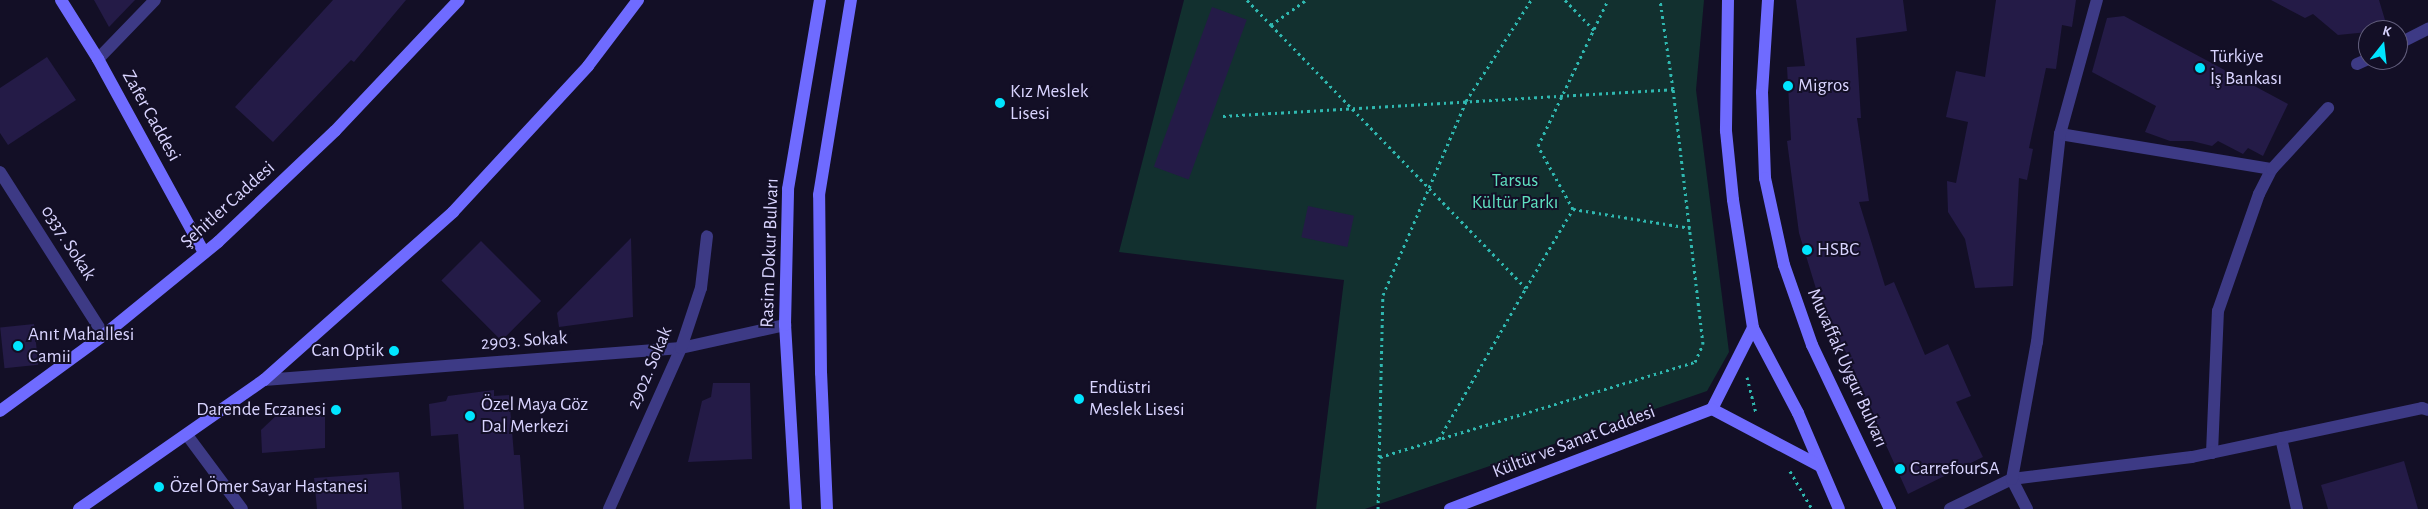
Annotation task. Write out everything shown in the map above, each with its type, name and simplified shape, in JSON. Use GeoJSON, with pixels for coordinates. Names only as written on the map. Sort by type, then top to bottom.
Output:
{"type":"FeatureCollection","features":[{"type":"Feature","properties":{"kind":"street","name":"Zafer Caddesi"},"geometry":{"type":"LineString","coordinates":[[61,0],[98,59],[204,253]]}},
{"type":"Feature","properties":{"kind":"street"},"geometry":{"type":"LineString","coordinates":[[98,59],[156,0]]}},
{"type":"Feature","properties":{"kind":"street","name":"Şehitler Caddesi"},"geometry":{"type":"LineString","coordinates":[[0,411],[104,335],[204,253],[335,131],[459,0]]}},
{"type":"Feature","properties":{"kind":"street"},"geometry":{"type":"LineString","coordinates":[[79,509],[264,380],[453,212],[588,66],[638,0]]}},
{"type":"Feature","properties":{"kind":"street","name":"Rasim Dokur Bulvarı"},"geometry":{"type":"LineString","coordinates":[[796,509],[785,325],[788,189],[820,0]]}},
{"type":"Feature","properties":{"kind":"street"},"geometry":{"type":"LineString","coordinates":[[827,509],[821,373],[819,195],[851,0]]}},
{"type":"Feature","properties":{"kind":"street"},"geometry":{"type":"LineString","coordinates":[[1728,0],[1726,131],[1733,200],[1753,328],[1798,414],[1839,509]]}},
{"type":"Feature","properties":{"kind":"street","name":"Muvaffak Uygur Bulvarı"},"geometry":{"type":"LineString","coordinates":[[1768,0],[1762,92],[1766,178],[1784,265],[1812,345],[1890,509]]}},
{"type":"Feature","properties":{"kind":"street"},"geometry":{"type":"LineString","coordinates":[[2027,509],[2012,479],[2037,342],[2060,134],[2097,0]]}},
{"type":"Feature","properties":{"kind":"street"},"geometry":{"type":"LineString","coordinates":[[2408,39],[2428,29]]}},
{"type":"Feature","properties":{"kind":"street"},"geometry":{"type":"LineString","coordinates":[[2212,453],[2218,311],[2259,194],[2272,169],[2328,108]]}},
{"type":"Feature","properties":{"kind":"street"},"geometry":{"type":"LineString","coordinates":[[2060,134],[2272,169]]}},
{"type":"Feature","properties":{"kind":"street","name":"0337. Sokak"},"geometry":{"type":"LineString","coordinates":[[0,172],[104,335]]}},
{"type":"Feature","properties":{"kind":"street","name":"2902. Sokak"},"geometry":{"type":"LineString","coordinates":[[609,509],[681,348],[701,288],[707,236]]}},
{"type":"Feature","properties":{"kind":"street","name":"2903. Sokak"},"geometry":{"type":"LineString","coordinates":[[264,380],[681,348],[785,325]]}},
{"type":"Feature","properties":{"kind":"street"},"geometry":{"type":"LineString","coordinates":[[1753,328],[1712,409],[1820,466]]}},
{"type":"Feature","properties":{"kind":"street"},"geometry":{"type":"LineString","coordinates":[[1950,509],[2012,479],[2212,453],[2422,408],[2428,410]]}},
{"type":"Feature","properties":{"kind":"street","name":"Kültür ve Sanat Caddesi"},"geometry":{"type":"LineString","coordinates":[[1450,509],[1712,409]]}},
{"type":"Feature","properties":{"kind":"street"},"geometry":{"type":"LineString","coordinates":[[187,435],[242,509]]}},
{"type":"Feature","properties":{"kind":"street"},"geometry":{"type":"LineString","coordinates":[[2281,438],[2297,509]]}},
{"type":"Feature","properties":{"kind":"path"},"geometry":{"type":"LineString","coordinates":[[1246,0],[1526,288]]}},
{"type":"Feature","properties":{"kind":"path"},"geometry":{"type":"LineString","coordinates":[[1271,25],[1306,0]]}},
{"type":"Feature","properties":{"kind":"path"},"geometry":{"type":"LineString","coordinates":[[1378,509],[1383,295],[1430,189],[1466,101],[1531,0]]}},
{"type":"Feature","properties":{"kind":"path"},"geometry":{"type":"LineString","coordinates":[[1565,0],[1594,30]]}},
{"type":"Feature","properties":{"kind":"path"},"geometry":{"type":"LineString","coordinates":[[1573,209],[1538,146],[1608,0]]}},
{"type":"Feature","properties":{"kind":"path"},"geometry":{"type":"LineString","coordinates":[[1380,457],[1695,362],[1703,344],[1673,88],[1660,0]]}},
{"type":"Feature","properties":{"kind":"path"},"geometry":{"type":"LineString","coordinates":[[1223,116],[1673,88]]}},
{"type":"Feature","properties":{"kind":"path"},"geometry":{"type":"LineString","coordinates":[[1573,209],[1690,228]]}},
{"type":"Feature","properties":{"kind":"path"},"geometry":{"type":"LineString","coordinates":[[1439,439],[1573,209]]}},
{"type":"Feature","properties":{"kind":"green space","name":"Tarsus Kültür Parkı"},"geometry":{"type":"Polygon","coordinates":[[[1184,0],[1704,0],[1696,90],[1729,352],[1707,391],[1365,509],[1316,509],[1344,280],[1119,252],[1184,0]]]}},
{"type":"Feature","properties":{"kind":"building"},"geometry":{"type":"Polygon","coordinates":[[[94,0],[135,0],[109,27],[94,0]]]}},
{"type":"Feature","properties":{"kind":"building"},"geometry":{"type":"Polygon","coordinates":[[[333,0],[406,0],[354,62],[351,60],[273,142],[235,107],[333,0]]]}},
{"type":"Feature","properties":{"kind":"building"},"geometry":{"type":"Polygon","coordinates":[[[1796,0],[1903,0],[1907,31],[1856,38],[1861,118],[1857,118],[1869,201],[1859,202],[1885,286],[1894,282],[1925,355],[1948,344],[1971,396],[1956,402],[1983,457],[1908,494],[1817,292],[1799,233],[1787,141],[1791,140],[1787,67],[1805,66],[1796,0]]]}},
{"type":"Feature","properties":{"kind":"building"},"geometry":{"type":"Polygon","coordinates":[[[1996,0],[2076,0],[2072,27],[2062,25],[2056,69],[2046,68],[2029,148],[2033,149],[2027,180],[2019,178],[2013,286],[1975,288],[1965,239],[1948,212],[1947,181],[1956,183],[1968,122],[1946,117],[1956,71],[1985,77],[1996,0]]]}},
{"type":"Feature","properties":{"kind":"building"},"geometry":{"type":"Polygon","coordinates":[[[2271,0],[2379,0],[2385,20],[2358,20],[2358,33],[2338,35],[2313,14],[2305,18],[2271,0]]]}},
{"type":"Feature","properties":{"kind":"building"},"geometry":{"type":"Polygon","coordinates":[[[1212,7],[1247,20],[1189,179],[1154,167],[1212,7]]]}},
{"type":"Feature","properties":{"kind":"building"},"geometry":{"type":"Polygon","coordinates":[[[2124,16],[2288,104],[2263,156],[2248,148],[2243,154],[2218,141],[2212,146],[2192,141],[2170,141],[2145,132],[2156,106],[2092,72],[2107,18],[2124,16]]]}},
{"type":"Feature","properties":{"kind":"building"},"geometry":{"type":"Polygon","coordinates":[[[47,57],[76,100],[8,145],[0,133],[0,88],[47,57]]]}},
{"type":"Feature","properties":{"kind":"building"},"geometry":{"type":"Polygon","coordinates":[[[1308,206],[1354,216],[1347,247],[1301,237],[1308,206]]]}},
{"type":"Feature","properties":{"kind":"building"},"geometry":{"type":"Polygon","coordinates":[[[631,238],[633,317],[559,327],[557,313],[631,238]]]}},
{"type":"Feature","properties":{"kind":"building"},"geometry":{"type":"Polygon","coordinates":[[[481,241],[541,301],[502,341],[441,281],[481,241]]]}},
{"type":"Feature","properties":{"kind":"building","name":"Anıt Mahallesi Camii"},"geometry":{"type":"Polygon","coordinates":[[[34,324],[38,365],[4,368],[0,328],[34,324]]]}},
{"type":"Feature","properties":{"kind":"building"},"geometry":{"type":"Polygon","coordinates":[[[713,383],[750,383],[752,459],[688,462],[702,401],[711,397],[713,383]]]}},
{"type":"Feature","properties":{"kind":"building"},"geometry":{"type":"Polygon","coordinates":[[[494,390],[494,396],[509,395],[514,455],[520,455],[524,509],[464,509],[458,434],[431,436],[429,404],[446,401],[448,396],[494,390]]]}},
{"type":"Feature","properties":{"kind":"building"},"geometry":{"type":"Polygon","coordinates":[[[325,408],[325,448],[262,453],[261,430],[280,412],[325,408]]]}},
{"type":"Feature","properties":{"kind":"building"},"geometry":{"type":"Polygon","coordinates":[[[2404,461],[2418,509],[2328,509],[2321,485],[2404,461]]]}},
{"type":"Feature","properties":{"kind":"building"},"geometry":{"type":"Polygon","coordinates":[[[399,472],[402,509],[317,509],[314,478],[399,472]]]}},
{"type":"Feature","properties":{"kind":"place","name":"Türkiye İş Bankası"},"geometry":{"type":"Point","coordinates":[2200,68]}},
{"type":"Feature","properties":{"kind":"place","name":"Migros"},"geometry":{"type":"Point","coordinates":[1788,86]}},
{"type":"Feature","properties":{"kind":"place","name":"Kız Meslek Lisesi"},"geometry":{"type":"Point","coordinates":[1000,103]}},
{"type":"Feature","properties":{"kind":"place","name":"HSBC"},"geometry":{"type":"Point","coordinates":[1807,250]}},
{"type":"Feature","properties":{"kind":"place","name":"Anıt Mahallesi Camii"},"geometry":{"type":"Point","coordinates":[18,346]}},
{"type":"Feature","properties":{"kind":"place","name":"Can Optik"},"geometry":{"type":"Point","coordinates":[394,351]}},
{"type":"Feature","properties":{"kind":"place","name":"Endüstri Meslek Lisesi"},"geometry":{"type":"Point","coordinates":[1079,399]}},
{"type":"Feature","properties":{"kind":"place","name":"Darende Eczanesi"},"geometry":{"type":"Point","coordinates":[336,410]}},
{"type":"Feature","properties":{"kind":"place","name":"Özel Maya Göz Dal Merkezi"},"geometry":{"type":"Point","coordinates":[470,416]}},
{"type":"Feature","properties":{"kind":"place","name":"CarrefourSA"},"geometry":{"type":"Point","coordinates":[1900,469]}},
{"type":"Feature","properties":{"kind":"place","name":"Özel Ömer Sayar Hastanesi"},"geometry":{"type":"Point","coordinates":[159,487]}}]}
